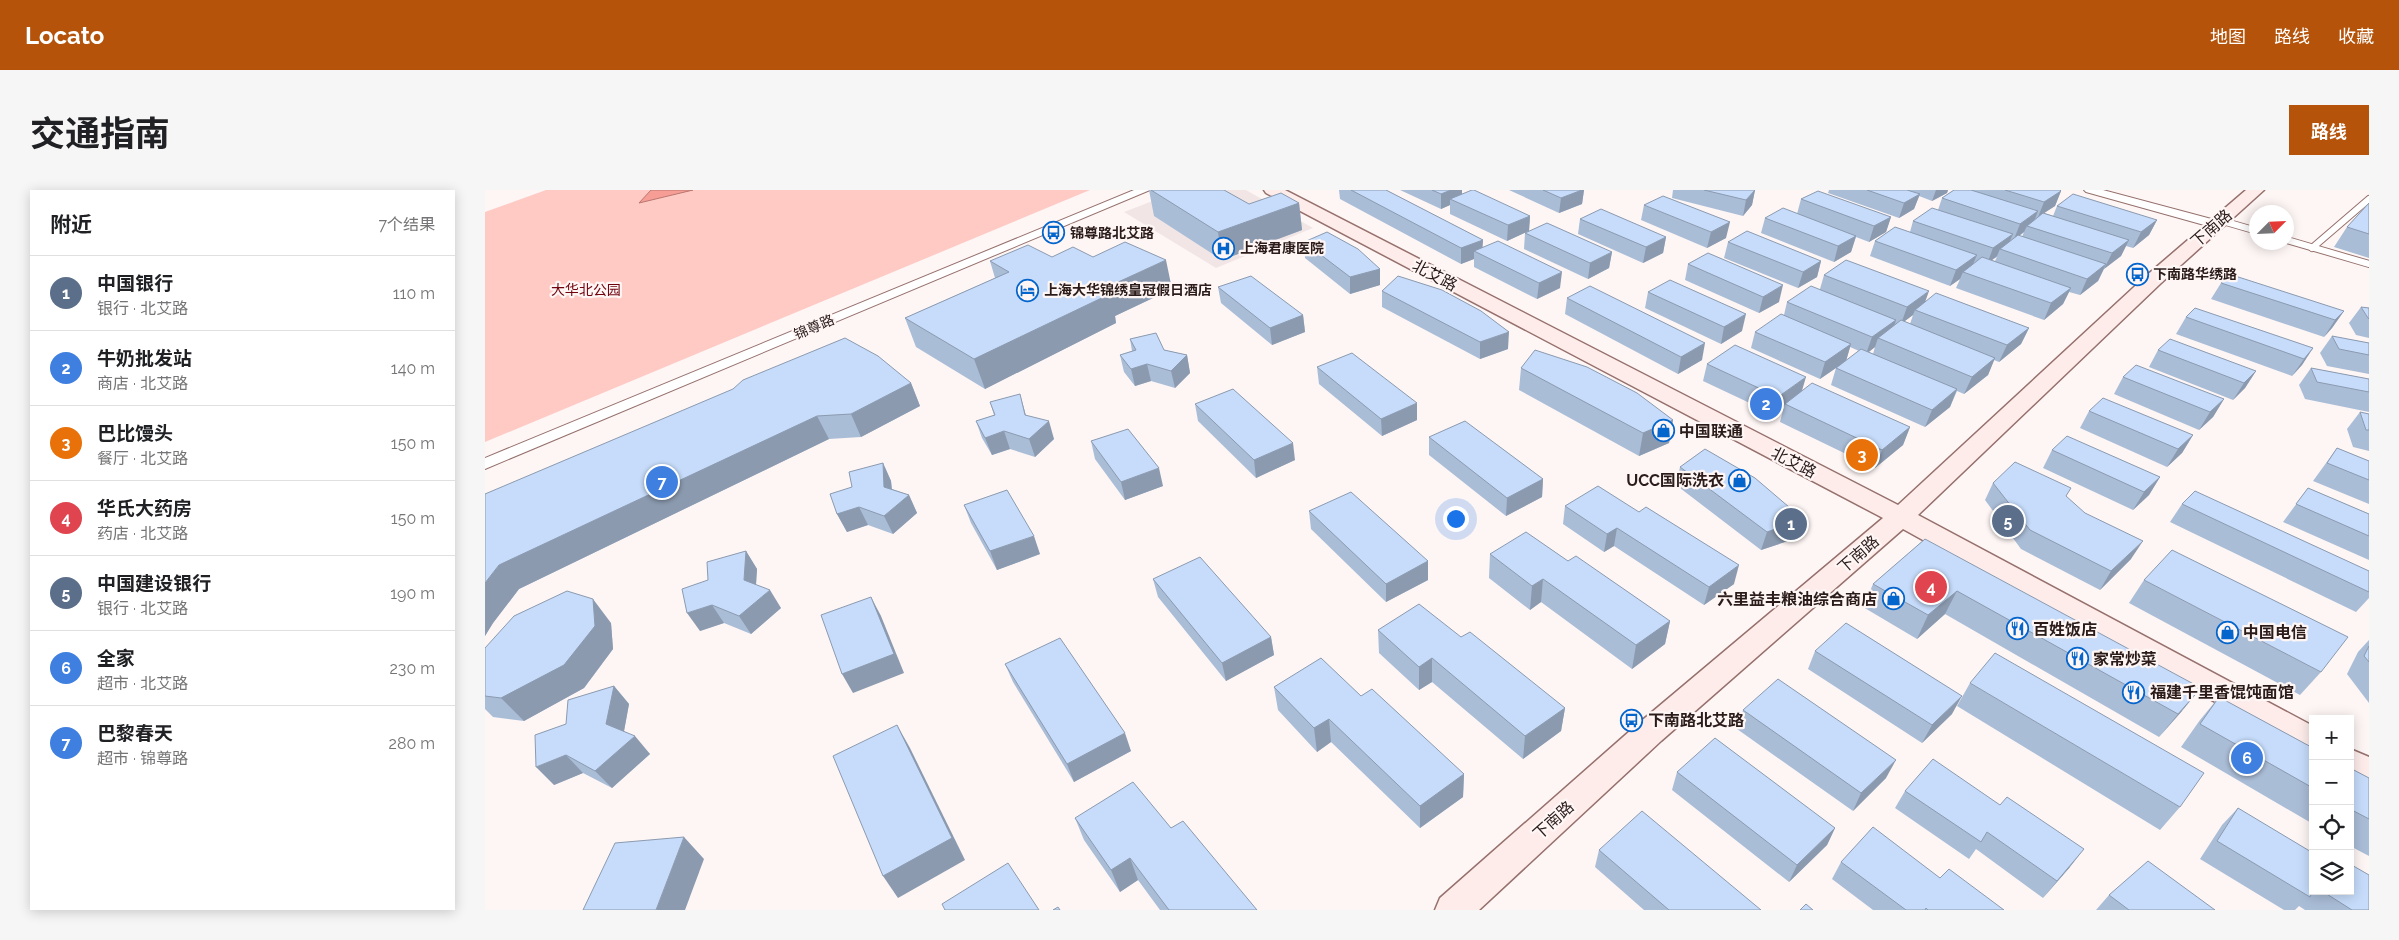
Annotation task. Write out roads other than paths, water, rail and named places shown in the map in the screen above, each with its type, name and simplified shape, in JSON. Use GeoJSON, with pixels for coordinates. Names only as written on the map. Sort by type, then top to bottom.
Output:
{"type":"FeatureCollection","features":[{"type":"Feature","properties":{"kind":"street","name":"锦尊路"},"geometry":{"type":"LineString","coordinates":[[485,453],[1124,190]]}},
{"type":"Feature","properties":{"kind":"street","name":"锦尊路"},"geometry":{"type":"LineString","coordinates":[[485,464],[1143,190]]}},
{"type":"Feature","properties":{"kind":"street","name":"北艾路"},"geometry":{"type":"LineString","coordinates":[[1272,190],[1901,517],[2309,739]]}},
{"type":"Feature","properties":{"kind":"street"},"geometry":{"type":"LineString","coordinates":[[2090,190],[2217,222]]}},
{"type":"Feature","properties":{"kind":"street","name":"下南路"},"geometry":{"type":"LineString","coordinates":[[1453,910],[1650,732],[1901,517],[2217,222],[2256,190]]}},
{"type":"Feature","properties":{"kind":"street"},"geometry":{"type":"LineString","coordinates":[[2354,764],[2369,772]]}},
{"type":"Feature","properties":{"kind":"lane"},"geometry":{"type":"LineString","coordinates":[[2312,248],[2369,199]]}},
{"type":"Feature","properties":{"kind":"lane"},"geometry":{"type":"LineString","coordinates":[[2217,222],[2249,229]]}},
{"type":"Feature","properties":{"kind":"lane"},"geometry":{"type":"LineString","coordinates":[[2294,242],[2369,264]]}},
{"type":"Feature","properties":{"kind":"place","name":"锦尊路北艾路"},"geometry":{"type":"Point","coordinates":[1054,233]}},
{"type":"Feature","properties":{"kind":"place","name":"上海君康医院"},"geometry":{"type":"Point","coordinates":[1224,248]}},
{"type":"Feature","properties":{"kind":"place","name":"下南路华绣路"},"geometry":{"type":"Point","coordinates":[2137,274]}},
{"type":"Feature","properties":{"kind":"place","name":"上海大华锦绣皇冠假日酒店"},"geometry":{"type":"Point","coordinates":[1028,290]}},
{"type":"Feature","properties":{"kind":"place","name":"牛奶批发站"},"geometry":{"type":"Point","coordinates":[1766,404]}},
{"type":"Feature","properties":{"kind":"place","name":"中国联通"},"geometry":{"type":"Point","coordinates":[1663,431]}},
{"type":"Feature","properties":{"kind":"place","name":"巴比馒头"},"geometry":{"type":"Point","coordinates":[1862,455]}},
{"type":"Feature","properties":{"kind":"place","name":"UCC国际洗衣"},"geometry":{"type":"Point","coordinates":[1740,480]}},
{"type":"Feature","properties":{"kind":"place","name":"巴黎春天"},"geometry":{"type":"Point","coordinates":[662,482]}},
{"type":"Feature","properties":{"kind":"place","name":"中国建设银行"},"geometry":{"type":"Point","coordinates":[2008,521]}},
{"type":"Feature","properties":{"kind":"place","name":"中国银行"},"geometry":{"type":"Point","coordinates":[1791,524]}},
{"type":"Feature","properties":{"kind":"place","name":"华氏大药房"},"geometry":{"type":"Point","coordinates":[1931,587]}},
{"type":"Feature","properties":{"kind":"place","name":"六里益丰粮油综合商店"},"geometry":{"type":"Point","coordinates":[1893,599]}},
{"type":"Feature","properties":{"kind":"place","name":"百姓饭店"},"geometry":{"type":"Point","coordinates":[2017,629]}},
{"type":"Feature","properties":{"kind":"place","name":"中国电信"},"geometry":{"type":"Point","coordinates":[2227,632]}},
{"type":"Feature","properties":{"kind":"place","name":"家常炒菜"},"geometry":{"type":"Point","coordinates":[2077,659]}},
{"type":"Feature","properties":{"kind":"place","name":"福建千里香馄饨面馆"},"geometry":{"type":"Point","coordinates":[2134,692]}},
{"type":"Feature","properties":{"kind":"place","name":"下南路北艾路"},"geometry":{"type":"Point","coordinates":[1632,720]}},
{"type":"Feature","properties":{"kind":"place","name":"全家"},"geometry":{"type":"Point","coordinates":[2247,758]}},
{"type":"Feature","properties":{"kind":"park label","name":"大华北公园"},"geometry":{"type":"Point","coordinates":[586,290]}}]}
